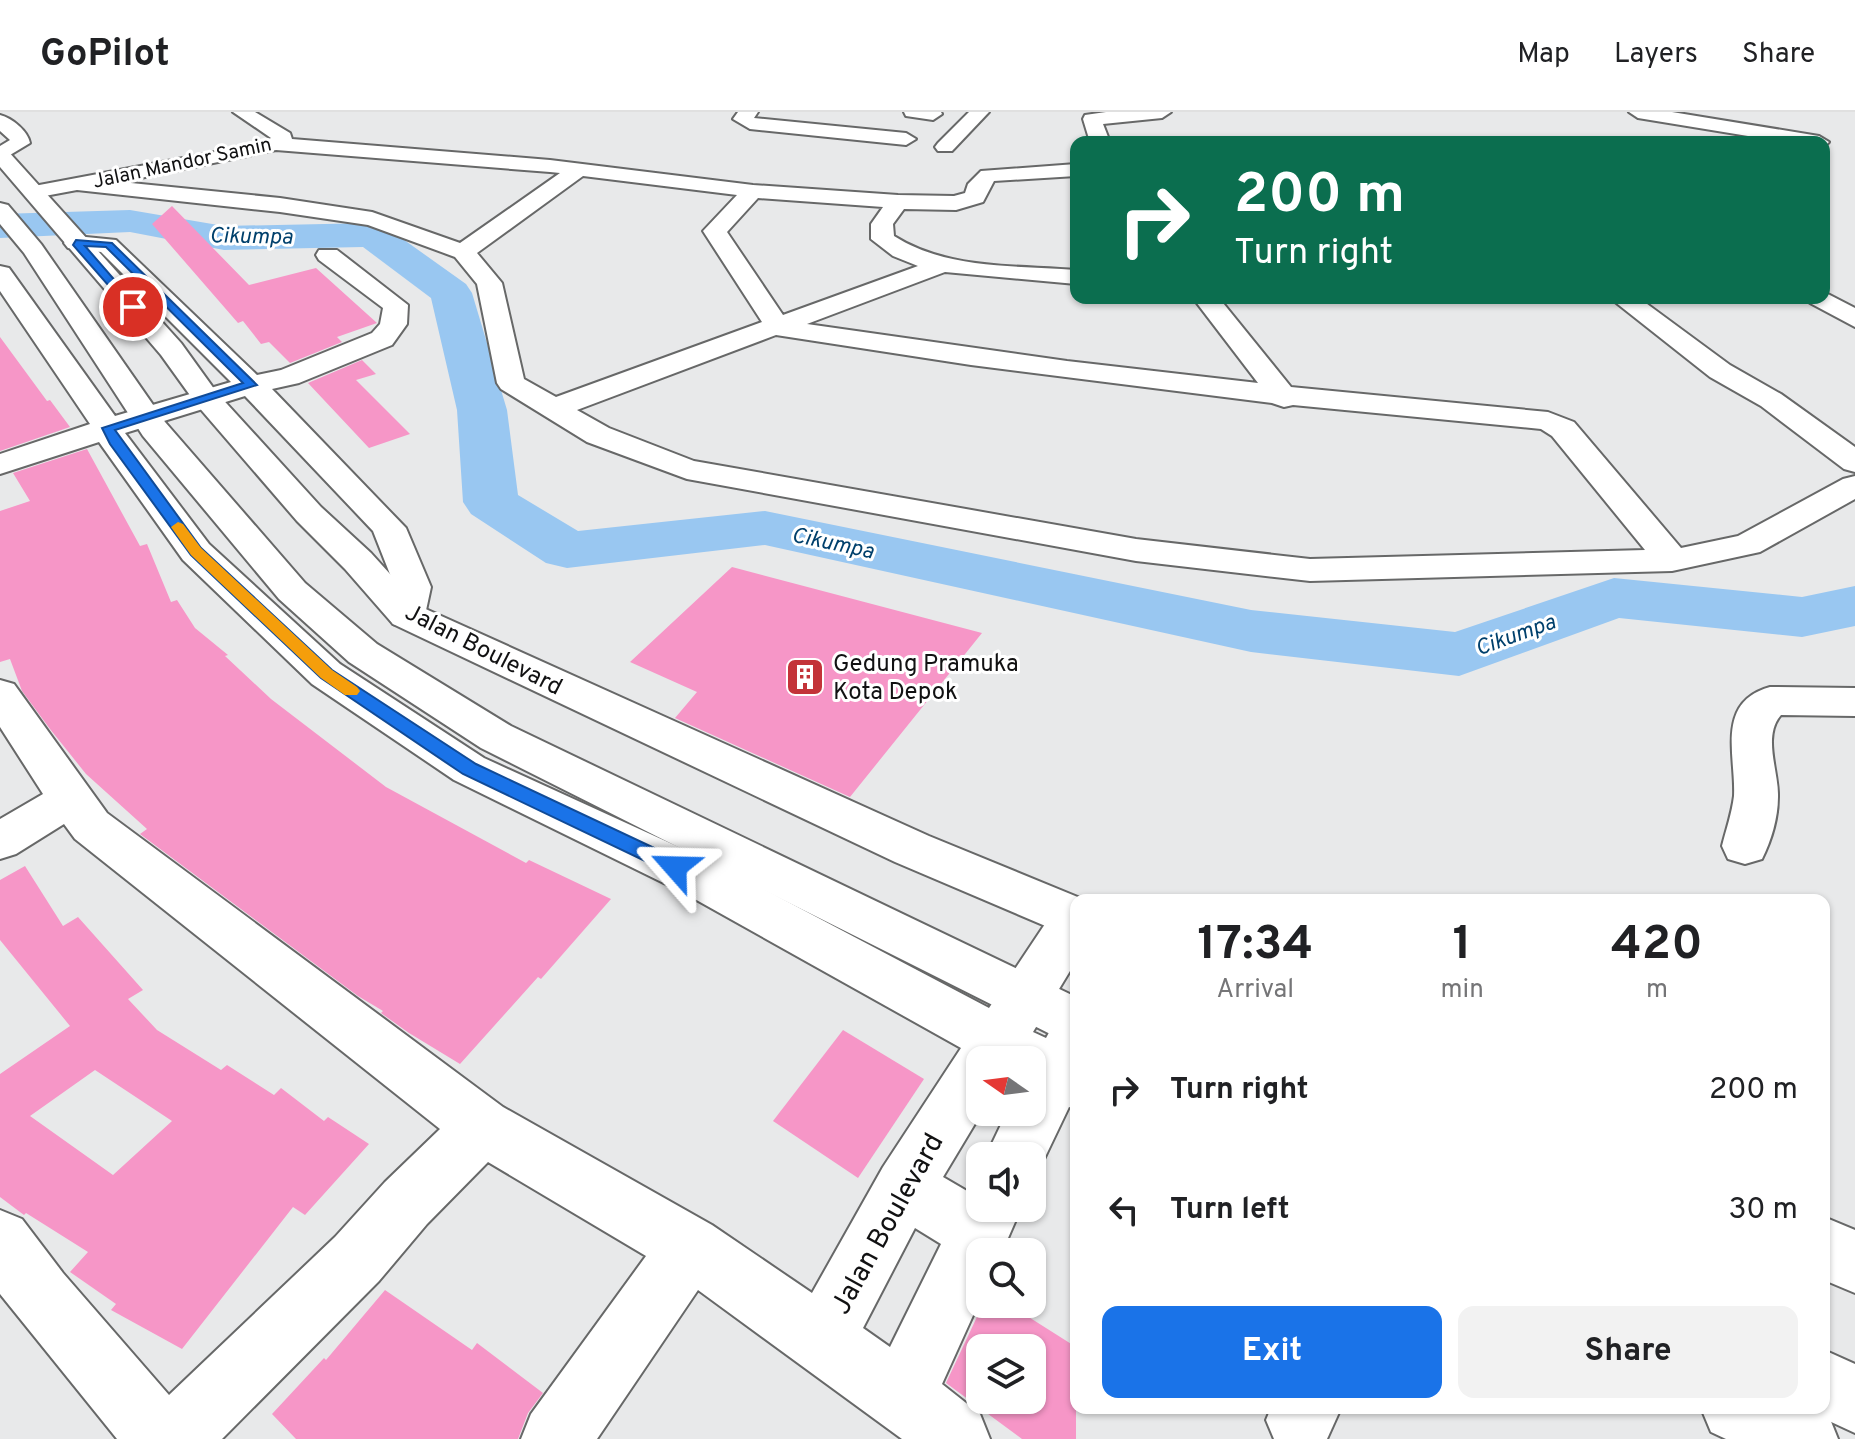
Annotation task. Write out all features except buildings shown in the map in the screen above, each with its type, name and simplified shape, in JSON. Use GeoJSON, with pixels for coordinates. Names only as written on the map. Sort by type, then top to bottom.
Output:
{"type":"FeatureCollection","features":[{"type":"Feature","properties":{"kind":"street","name":"Jalan Mandor Samin"},"geometry":{"type":"LineString","coordinates":[[17,201],[78,184],[276,144],[283,137],[242,112]]}},
{"type":"Feature","properties":{"kind":"street"},"geometry":{"type":"LineString","coordinates":[[749,112],[742,119],[750,123],[906,139]]}},
{"type":"Feature","properties":{"kind":"street"},"geometry":{"type":"LineString","coordinates":[[833,131],[856,112]]}},
{"type":"Feature","properties":{"kind":"street"},"geometry":{"type":"LineString","coordinates":[[913,112],[933,114]]}},
{"type":"Feature","properties":{"kind":"street"},"geometry":{"type":"LineString","coordinates":[[945,147],[980,112]]}},
{"type":"Feature","properties":{"kind":"street"},"geometry":{"type":"LineString","coordinates":[[1098,136],[1092,119],[1162,112]]}},
{"type":"Feature","properties":{"kind":"street"},"geometry":{"type":"LineString","coordinates":[[1638,112],[1717,120],[1794,136]]}},
{"type":"Feature","properties":{"kind":"street"},"geometry":{"type":"LineString","coordinates":[[0,121],[20,138],[20,143],[0,154]]}},
{"type":"Feature","properties":{"kind":"street"},"geometry":{"type":"LineString","coordinates":[[276,144],[580,169],[753,191],[898,202],[956,203],[975,197],[979,184],[988,175],[1070,170]]}},
{"type":"Feature","properties":{"kind":"street","name":"Jalan Boulevard"},"geometry":{"type":"LineString","coordinates":[[0,154],[33,249],[150,422],[292,591],[363,653],[496,737],[997,1040],[1070,1024]]}},
{"type":"Feature","properties":{"kind":"street"},"geometry":{"type":"LineString","coordinates":[[463,252],[580,169]]}},
{"type":"Feature","properties":{"kind":"street"},"geometry":{"type":"LineString","coordinates":[[78,184],[280,205],[372,219],[463,252],[489,283],[511,383],[598,435],[687,469],[1136,550],[1310,570],[1672,560],[1748,545],[1855,486]]}},
{"type":"Feature","properties":{"kind":"street"},"geometry":{"type":"LineString","coordinates":[[753,191],[715,231],[779,328],[971,359],[1284,398],[1557,424],[1672,560]]}},
{"type":"Feature","properties":{"kind":"street","name":"Jalan Boulevard"},"geometry":{"type":"LineString","coordinates":[[17,201],[75,241],[171,349],[213,404],[309,514],[358,561],[406,615],[912,849],[1070,915]]}},
{"type":"Feature","properties":{"kind":"street"},"geometry":{"type":"LineString","coordinates":[[898,202],[882,224],[883,239],[898,251],[943,265],[1070,276]]}},
{"type":"Feature","properties":{"kind":"street"},"geometry":{"type":"LineString","coordinates":[[33,249],[75,241],[108,245],[257,390],[389,528],[413,587],[406,615]]}},
{"type":"Feature","properties":{"kind":"street"},"geometry":{"type":"LineString","coordinates":[[4,472],[150,422],[257,390],[382,339],[391,331],[397,312],[395,305],[328,255]]}},
{"type":"Feature","properties":{"kind":"street"},"geometry":{"type":"LineString","coordinates":[[554,408],[779,328],[943,265]]}},
{"type":"Feature","properties":{"kind":"street"},"geometry":{"type":"LineString","coordinates":[[0,273],[196,552],[326,674],[469,769],[701,879],[997,1040],[1069,1063],[1023,1142]]}},
{"type":"Feature","properties":{"kind":"street"},"geometry":{"type":"LineString","coordinates":[[1211,304],[1284,398]]}},
{"type":"Feature","properties":{"kind":"street"},"geometry":{"type":"LineString","coordinates":[[1631,304],[1720,371],[1771,400],[1855,462]]}},
{"type":"Feature","properties":{"kind":"street"},"geometry":{"type":"LineString","coordinates":[[1829,304],[1855,319]]}},
{"type":"Feature","properties":{"kind":"street"},"geometry":{"type":"LineString","coordinates":[[0,694],[91,826],[483,1127],[690,1247],[902,1395],[955,1439]]}},
{"type":"Feature","properties":{"kind":"street"},"geometry":{"type":"LineString","coordinates":[[1745,846],[1756,796],[1750,741],[1757,712],[1770,701],[1855,702]]}},
{"type":"Feature","properties":{"kind":"street"},"geometry":{"type":"LineString","coordinates":[[0,841],[70,799]]}},
{"type":"Feature","properties":{"kind":"street","name":"Jalan Boulevard"},"geometry":{"type":"LineString","coordinates":[[822,1340],[946,1115],[1070,927]]}},
{"type":"Feature","properties":{"kind":"street"},"geometry":{"type":"LineString","coordinates":[[173,1439],[357,1259],[406,1203],[483,1127]]}},
{"type":"Feature","properties":{"kind":"street"},"geometry":{"type":"LineString","coordinates":[[904,1188],[966,1212]]}},
{"type":"Feature","properties":{"kind":"street"},"geometry":{"type":"LineString","coordinates":[[902,1395],[985,1222]]}},
{"type":"Feature","properties":{"kind":"street"},"geometry":{"type":"LineString","coordinates":[[0,1241],[40,1296],[162,1439]]}},
{"type":"Feature","properties":{"kind":"street"},"geometry":{"type":"LineString","coordinates":[[556,1439],[690,1247]]}},
{"type":"Feature","properties":{"kind":"street"},"geometry":{"type":"LineString","coordinates":[[1830,1251],[1855,1262]]}},
{"type":"Feature","properties":{"kind":"street"},"geometry":{"type":"LineString","coordinates":[[1830,1387],[1855,1399]]}},
{"type":"Feature","properties":{"kind":"waterway","name":"Cikumpa"},"geometry":{"type":"LineString","coordinates":[[0,226],[130,221],[224,238],[372,235],[451,293],[482,410],[491,502],[567,550],[765,528],[1251,631],[1459,654],[1614,598],[1802,617],[1855,606]]}},
{"type":"Feature","properties":{"kind":"slow traffic"},"geometry":{"type":"LineString","coordinates":[[178,527],[196,552],[326,674],[351,691]]}},
{"type":"Feature","properties":{"kind":"place","name":"Gedung Pramuka Kota Depok"},"geometry":{"type":"Point","coordinates":[805,677]}},
{"type":"Feature","properties":{"kind":"route"},"geometry":{"type":"LineString","coordinates":[[133,307],[76,243],[108,245],[251,385],[108,428],[114,441],[196,552],[326,674],[469,769],[675,867]]}}]}
